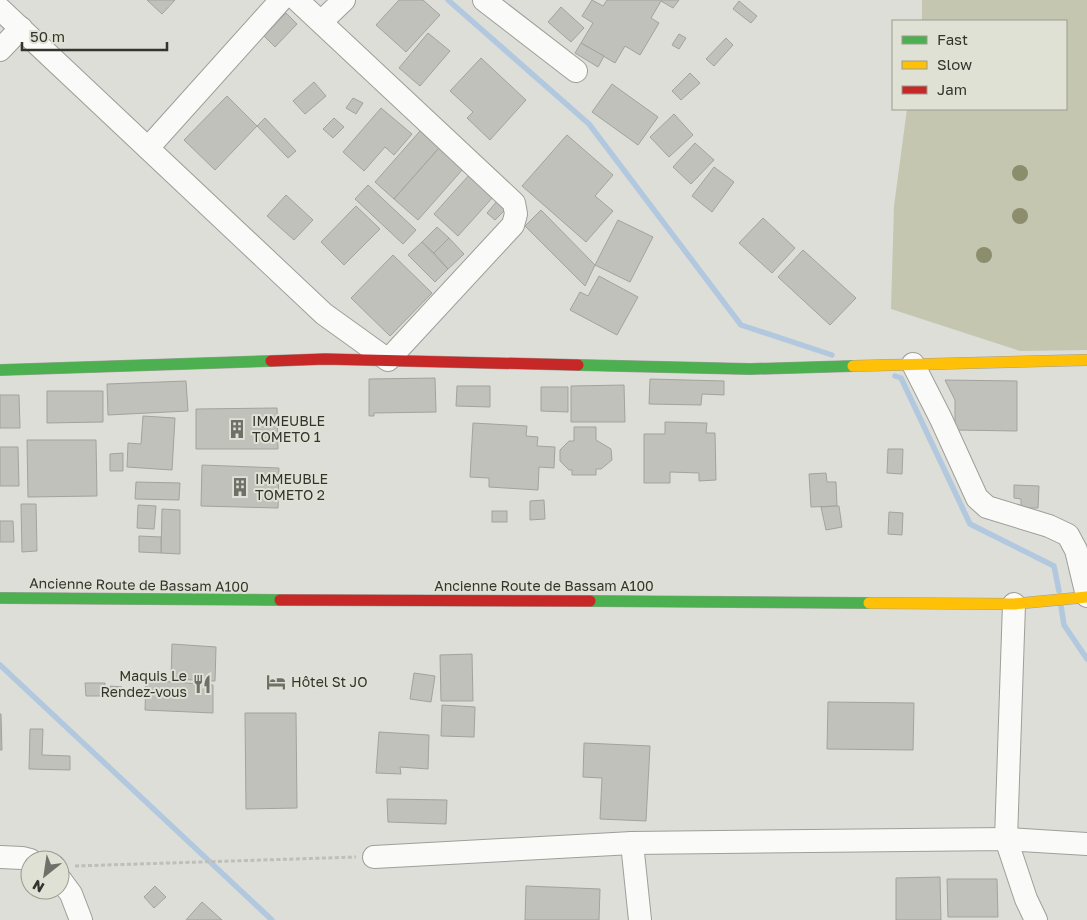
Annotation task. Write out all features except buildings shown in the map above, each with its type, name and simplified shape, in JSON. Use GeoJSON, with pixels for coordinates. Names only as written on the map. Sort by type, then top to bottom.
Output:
{"type":"FeatureCollection","features":[{"type":"Feature","properties":{"kind":"street"},"geometry":{"type":"LineString","coordinates":[[148,148],[281,0]]}},
{"type":"Feature","properties":{"kind":"street"},"geometry":{"type":"LineString","coordinates":[[297,0],[514,203],[516,214],[513,225],[388,360]]}},
{"type":"Feature","properties":{"kind":"street"},"geometry":{"type":"LineString","coordinates":[[322,22],[344,0]]}},
{"type":"Feature","properties":{"kind":"street"},"geometry":{"type":"LineString","coordinates":[[484,0],[576,71]]}},
{"type":"Feature","properties":{"kind":"street"},"geometry":{"type":"LineString","coordinates":[[0,9],[324,314],[388,360]]}},
{"type":"Feature","properties":{"kind":"street"},"geometry":{"type":"LineString","coordinates":[[0,50],[21,28]]}},
{"type":"Feature","properties":{"kind":"street"},"geometry":{"type":"LineString","coordinates":[[0,370],[324,359],[750,369],[1087,360]]}},
{"type":"Feature","properties":{"kind":"street"},"geometry":{"type":"LineString","coordinates":[[913,364],[941,419],[977,498],[986,507],[1049,526],[1068,535],[1076,550],[1087,596]]}},
{"type":"Feature","properties":{"kind":"street","name":"Ancienne Route de Bassam A100"},"geometry":{"type":"LineString","coordinates":[[0,598],[1014,604],[1087,596]]}},
{"type":"Feature","properties":{"kind":"street"},"geometry":{"type":"LineString","coordinates":[[1014,604],[1006,840],[1026,899],[1036,920]]}},
{"type":"Feature","properties":{"kind":"street"},"geometry":{"type":"LineString","coordinates":[[374,857],[632,843],[1006,840],[1087,844]]}},
{"type":"Feature","properties":{"kind":"street"},"geometry":{"type":"LineString","coordinates":[[632,843],[640,920]]}},
{"type":"Feature","properties":{"kind":"street"},"geometry":{"type":"LineString","coordinates":[[0,857],[20,858]]}},
{"type":"Feature","properties":{"kind":"street"},"geometry":{"type":"LineString","coordinates":[[70,890],[81,920]]}},
{"type":"Feature","properties":{"kind":"path"},"geometry":{"type":"LineString","coordinates":[[70,873],[374,857]]}},
{"type":"Feature","properties":{"kind":"green space"},"geometry":{"type":"Polygon","coordinates":[[[922,0],[1087,0],[1087,350],[1020,351],[891,309],[894,206],[907,110],[1067,110],[1067,20],[922,20],[922,0]]]}},
{"type":"Feature","properties":{"kind":"waterway"},"geometry":{"type":"LineString","coordinates":[[448,0],[589,124],[741,325],[832,355]]}},
{"type":"Feature","properties":{"kind":"waterway"},"geometry":{"type":"LineString","coordinates":[[895,376],[901,378],[970,524],[1054,566],[1059,591]]}},
{"type":"Feature","properties":{"kind":"waterway"},"geometry":{"type":"LineString","coordinates":[[1061,606],[1064,625],[1087,659]]}},
{"type":"Feature","properties":{"kind":"waterway"},"geometry":{"type":"LineString","coordinates":[[0,665],[272,920]]}},
{"type":"Feature","properties":{"kind":"traffic: fast"},"geometry":{"type":"LineString","coordinates":[[0,370],[271,361]]}},
{"type":"Feature","properties":{"kind":"traffic: fast"},"geometry":{"type":"LineString","coordinates":[[578,365],[750,369],[853,366]]}},
{"type":"Feature","properties":{"kind":"traffic: fast"},"geometry":{"type":"LineString","coordinates":[[0,598],[280,600]]}},
{"type":"Feature","properties":{"kind":"traffic: fast"},"geometry":{"type":"LineString","coordinates":[[590,601],[869,603]]}},
{"type":"Feature","properties":{"kind":"traffic: slow"},"geometry":{"type":"LineString","coordinates":[[853,366],[1087,360]]}},
{"type":"Feature","properties":{"kind":"traffic: slow"},"geometry":{"type":"LineString","coordinates":[[869,603],[1014,604],[1087,597]]}},
{"type":"Feature","properties":{"kind":"traffic: jam"},"geometry":{"type":"LineString","coordinates":[[271,361],[325,359],[578,365]]}},
{"type":"Feature","properties":{"kind":"traffic: jam"},"geometry":{"type":"LineString","coordinates":[[280,600],[590,601]]}},
{"type":"Feature","properties":{"kind":"place","name":"IMMEUBLE TOMETO 1"},"geometry":{"type":"Point","coordinates":[237,429]}},
{"type":"Feature","properties":{"kind":"place","name":"IMMEUBLE TOMETO 2"},"geometry":{"type":"Point","coordinates":[240,487]}},
{"type":"Feature","properties":{"kind":"place","name":"Hôtel St JO"},"geometry":{"type":"Point","coordinates":[276,682]}},
{"type":"Feature","properties":{"kind":"place","name":"Maquis Le Rendez-vous"},"geometry":{"type":"Point","coordinates":[202,684]}}]}
